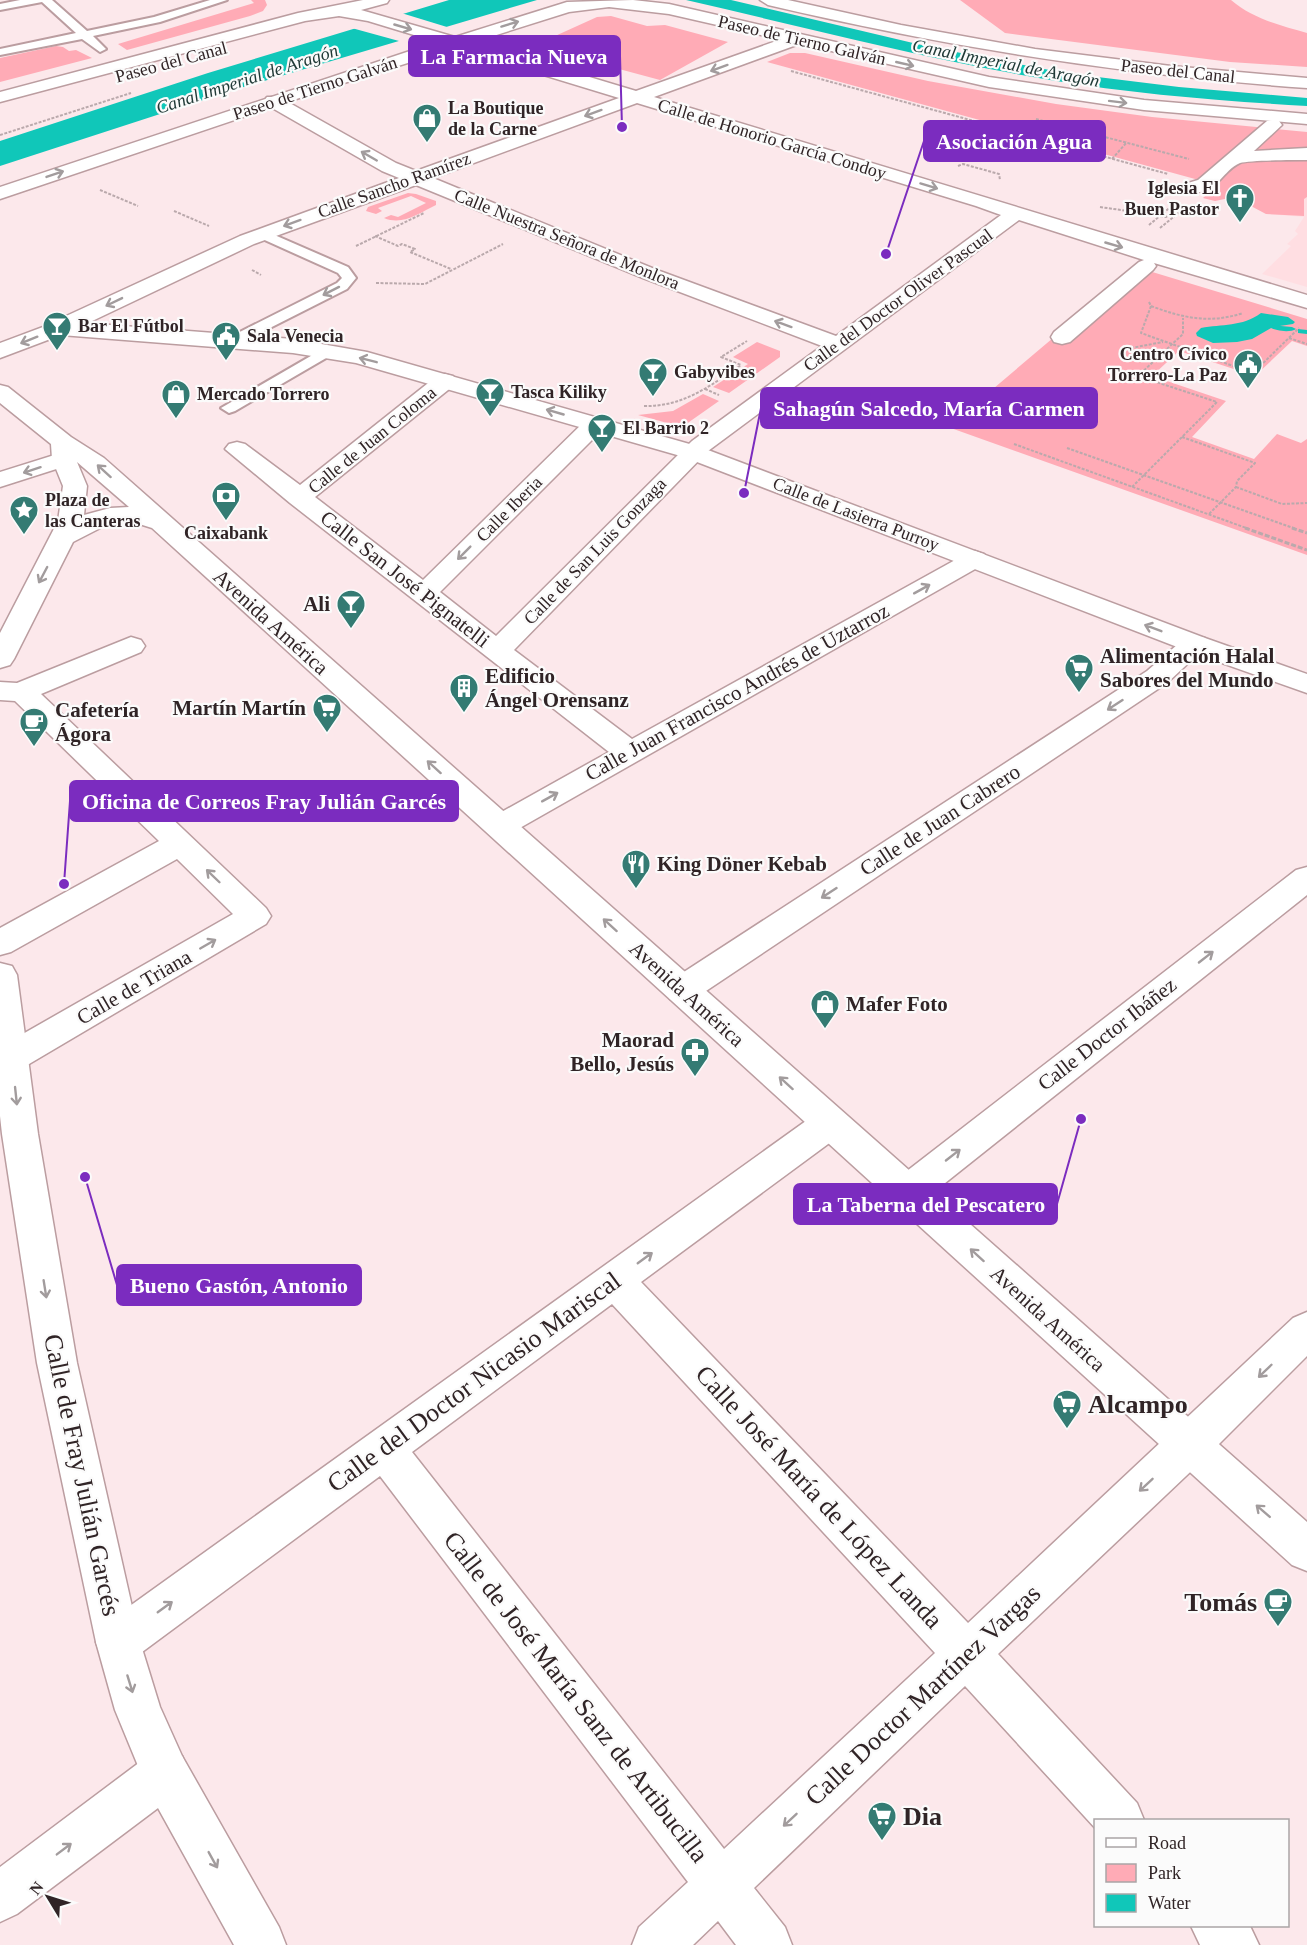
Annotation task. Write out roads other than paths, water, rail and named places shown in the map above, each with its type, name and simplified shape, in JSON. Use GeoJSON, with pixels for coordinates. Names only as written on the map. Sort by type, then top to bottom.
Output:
{"type":"FeatureCollection","features":[{"type":"Feature","properties":{"kind":"street"},"geometry":{"type":"LineString","coordinates":[[308,0],[340,11]]}},
{"type":"Feature","properties":{"kind":"street","name":"Paseo del Canal"},"geometry":{"type":"LineString","coordinates":[[0,97],[304,16],[340,11],[381,0]]}},
{"type":"Feature","properties":{"kind":"street","name":"Paseo del Canal"},"geometry":{"type":"LineString","coordinates":[[768,0],[984,47],[1198,74],[1307,83]]}},
{"type":"Feature","properties":{"kind":"street","name":"Paseo de Tierno Galván"},"geometry":{"type":"LineString","coordinates":[[0,193],[454,42],[567,7],[609,2],[662,8],[977,80],[1144,105],[1307,118]]}},
{"type":"Feature","properties":{"kind":"street","name":"Paseo del Canal"},"geometry":{"type":"LineString","coordinates":[[0,107],[244,42],[318,21],[340,11]]}},
{"type":"Feature","properties":{"kind":"street","name":"Calle de Honorio García Condoy"},"geometry":{"type":"LineString","coordinates":[[340,11],[371,17],[435,36],[1307,302]]}},
{"type":"Feature","properties":{"kind":"street","name":"Calle Sancho Ramírez"},"geometry":{"type":"LineString","coordinates":[[0,351],[59,328],[263,234],[796,39]]}},
{"type":"Feature","properties":{"kind":"street","name":"Calle Nuestra Señora de Monlora"},"geometry":{"type":"LineString","coordinates":[[273,101],[389,167],[650,274],[838,344]]}},
{"type":"Feature","properties":{"kind":"street"},"geometry":{"type":"LineString","coordinates":[[1198,184],[1273,125]]}},
{"type":"Feature","properties":{"kind":"street"},"geometry":{"type":"LineString","coordinates":[[1224,164],[1307,154]]}},
{"type":"Feature","properties":{"kind":"street","name":"Calle del Doctor Oliver Pascual"},"geometry":{"type":"LineString","coordinates":[[692,453],[1016,213]]}},
{"type":"Feature","properties":{"kind":"street"},"geometry":{"type":"LineString","coordinates":[[1062,337],[1146,266]]}},
{"type":"Feature","properties":{"kind":"street","name":"Calle de Lasierra Purroy"},"geometry":{"type":"LineString","coordinates":[[59,328],[328,351],[445,381],[692,453],[1195,644],[1307,684]]}},
{"type":"Feature","properties":{"kind":"street","name":"Calle de Juan Coloma"},"geometry":{"type":"LineString","coordinates":[[299,498],[445,381]]}},
{"type":"Feature","properties":{"kind":"street","name":"Avenida América"},"geometry":{"type":"LineString","coordinates":[[0,392],[64,451],[95,463],[1307,1550]]}},
{"type":"Feature","properties":{"kind":"street","name":"Calle Iberia"},"geometry":{"type":"LineString","coordinates":[[423,594],[595,424]]}},
{"type":"Feature","properties":{"kind":"street","name":"Calle San José Pignatelli"},"geometry":{"type":"LineString","coordinates":[[237,449],[630,753]]}},
{"type":"Feature","properties":{"kind":"street"},"geometry":{"type":"LineString","coordinates":[[0,480],[64,451],[73,477],[75,495],[70,521],[64,536],[0,658]]}},
{"type":"Feature","properties":{"kind":"street","name":"Calle de San Luis Gonzaga"},"geometry":{"type":"LineString","coordinates":[[497,651],[692,453]]}},
{"type":"Feature","properties":{"kind":"street"},"geometry":{"type":"LineString","coordinates":[[64,536],[94,519],[119,512],[136,513],[163,524]]}},
{"type":"Feature","properties":{"kind":"street","name":"Calle Juan Francisco Andrés de Uztarroz"},"geometry":{"type":"LineString","coordinates":[[500,826],[975,559]]}},
{"type":"Feature","properties":{"kind":"street","name":"Calle de Juan Cabrero"},"geometry":{"type":"LineString","coordinates":[[682,990],[1157,677],[1195,644]]}},
{"type":"Feature","properties":{"kind":"street"},"geometry":{"type":"LineString","coordinates":[[0,943],[179,844],[10,692],[131,645]]}},
{"type":"Feature","properties":{"kind":"street","name":"Calle de Triana"},"geometry":{"type":"LineString","coordinates":[[12,1057],[255,916],[179,844]]}},
{"type":"Feature","properties":{"kind":"street","name":"Calle Doctor Ibáñez"},"geometry":{"type":"LineString","coordinates":[[907,1192],[1307,878]]}},
{"type":"Feature","properties":{"kind":"street","name":"Calle de Fray Julián Garcés"},"geometry":{"type":"LineString","coordinates":[[0,975],[12,1057],[10,1140],[118,1642],[138,1710],[165,1773],[261,1945]]}},
{"type":"Feature","properties":{"kind":"street","name":"Calle del Doctor Nicasio Mariscal"},"geometry":{"type":"LineString","coordinates":[[118,1642],[830,1122]]}},
{"type":"Feature","properties":{"kind":"street","name":"Calle José María de López Landa"},"geometry":{"type":"LineString","coordinates":[[614,1280],[967,1654],[1118,1819]]}},
{"type":"Feature","properties":{"kind":"street","name":"Calle Doctor Martínez Vargas"},"geometry":{"type":"LineString","coordinates":[[657,1945],[1189,1445],[1307,1330]]}},
{"type":"Feature","properties":{"kind":"street","name":"Calle de José María Sanz de Artibucilla"},"geometry":{"type":"LineString","coordinates":[[384,1449],[767,1945]]}},
{"type":"Feature","properties":{"kind":"street"},"geometry":{"type":"LineString","coordinates":[[0,1897],[165,1773]]}},
{"type":"Feature","properties":{"kind":"street"},"geometry":{"type":"LineString","coordinates":[[1217,1927],[1234,1945]]}},
{"type":"Feature","properties":{"kind":"lane"},"geometry":{"type":"LineString","coordinates":[[0,7],[38,0]]}},
{"type":"Feature","properties":{"kind":"lane"},"geometry":{"type":"LineString","coordinates":[[46,0],[100,49]]}},
{"type":"Feature","properties":{"kind":"lane"},"geometry":{"type":"LineString","coordinates":[[0,52],[174,16],[222,0]]}},
{"type":"Feature","properties":{"kind":"lane"},"geometry":{"type":"LineString","coordinates":[[231,342],[347,282],[348,274],[263,234]]}},
{"type":"Feature","properties":{"kind":"lane"},"geometry":{"type":"LineString","coordinates":[[229,408],[328,351]]}},
{"type":"Feature","properties":{"kind":"water","name":"Canal Imperial de Aragón"},"geometry":{"type":"Polygon","coordinates":[[[449,0],[537,0],[237,89],[0,166],[0,141],[208,73],[449,0]]]}},
{"type":"Feature","properties":{"kind":"water","name":"Canal Imperial de Aragón"},"geometry":{"type":"Polygon","coordinates":[[[686,0],[731,0],[930,47],[1065,73],[1179,87],[1307,98],[1307,106],[1178,96],[1050,80],[913,53],[686,0]]]}},
{"type":"Feature","properties":{"kind":"water"},"geometry":{"type":"Polygon","coordinates":[[[1261,313],[1288,317],[1295,322],[1273,327],[1252,339],[1237,342],[1213,343],[1197,336],[1196,333],[1201,328],[1247,321],[1261,313]]]}},
{"type":"Feature","properties":{"kind":"waterway"},"geometry":{"type":"LineString","coordinates":[[1273,327],[1292,329]]}},
{"type":"Feature","properties":{"kind":"waterway"},"geometry":{"type":"LineString","coordinates":[[1301,331],[1307,332]]}},
{"type":"Feature","properties":{"kind":"place","name":"La Farmacia Nueva"},"geometry":{"type":"Point","coordinates":[622,127]}},
{"type":"Feature","properties":{"kind":"place","name":"La Boutique de la Carne"},"geometry":{"type":"Point","coordinates":[427,144]}},
{"type":"Feature","properties":{"kind":"place","name":"Iglesia El Buen Pastor"},"geometry":{"type":"Point","coordinates":[1240,224]}},
{"type":"Feature","properties":{"kind":"place","name":"Asociación Agua"},"geometry":{"type":"Point","coordinates":[886,254]}},
{"type":"Feature","properties":{"kind":"place","name":"Bar El Fútbol"},"geometry":{"type":"Point","coordinates":[57,352]}},
{"type":"Feature","properties":{"kind":"place","name":"Sala Venecia"},"geometry":{"type":"Point","coordinates":[226,362]}},
{"type":"Feature","properties":{"kind":"place","name":"Centro Cívico Torrero-La Paz"},"geometry":{"type":"Point","coordinates":[1248,390]}},
{"type":"Feature","properties":{"kind":"place","name":"Gabyvibes"},"geometry":{"type":"Point","coordinates":[653,398]}},
{"type":"Feature","properties":{"kind":"place","name":"Tasca Kiliky"},"geometry":{"type":"Point","coordinates":[490,418]}},
{"type":"Feature","properties":{"kind":"place","name":"Mercado Torrero"},"geometry":{"type":"Point","coordinates":[176,420]}},
{"type":"Feature","properties":{"kind":"place","name":"El Barrio 2"},"geometry":{"type":"Point","coordinates":[602,454]}},
{"type":"Feature","properties":{"kind":"place","name":"Sahagún Salcedo, María Carmen"},"geometry":{"type":"Point","coordinates":[744,493]}},
{"type":"Feature","properties":{"kind":"place","name":"Caixabank"},"geometry":{"type":"Point","coordinates":[226,522]}},
{"type":"Feature","properties":{"kind":"place","name":"Plaza de las Canteras"},"geometry":{"type":"Point","coordinates":[24,536]}},
{"type":"Feature","properties":{"kind":"place","name":"Ali"},"geometry":{"type":"Point","coordinates":[351,630]}},
{"type":"Feature","properties":{"kind":"place","name":"Alimentación Halal Sabores del Mundo"},"geometry":{"type":"Point","coordinates":[1079,694]}},
{"type":"Feature","properties":{"kind":"place","name":"Edificio Ángel Orensanz"},"geometry":{"type":"Point","coordinates":[464,714]}},
{"type":"Feature","properties":{"kind":"place","name":"Martín Martín"},"geometry":{"type":"Point","coordinates":[327,734]}},
{"type":"Feature","properties":{"kind":"place","name":"Cafetería Ágora"},"geometry":{"type":"Point","coordinates":[34,748]}},
{"type":"Feature","properties":{"kind":"place","name":"Oficina de Correos Fray Julián Garcés"},"geometry":{"type":"Point","coordinates":[64,884]}},
{"type":"Feature","properties":{"kind":"place","name":"King Döner Kebab"},"geometry":{"type":"Point","coordinates":[636,890]}},
{"type":"Feature","properties":{"kind":"place","name":"Mafer Foto"},"geometry":{"type":"Point","coordinates":[825,1030]}},
{"type":"Feature","properties":{"kind":"place","name":"Maorad Bello, Jesús"},"geometry":{"type":"Point","coordinates":[695,1078]}},
{"type":"Feature","properties":{"kind":"place","name":"La Taberna del Pescatero"},"geometry":{"type":"Point","coordinates":[1081,1119]}},
{"type":"Feature","properties":{"kind":"place","name":"Bueno Gastón, Antonio"},"geometry":{"type":"Point","coordinates":[85,1177]}},
{"type":"Feature","properties":{"kind":"place","name":"Alcampo"},"geometry":{"type":"Point","coordinates":[1067,1430]}},
{"type":"Feature","properties":{"kind":"place","name":"Tomás"},"geometry":{"type":"Point","coordinates":[1278,1628]}},
{"type":"Feature","properties":{"kind":"place","name":"Dia"},"geometry":{"type":"Point","coordinates":[882,1842]}}]}
